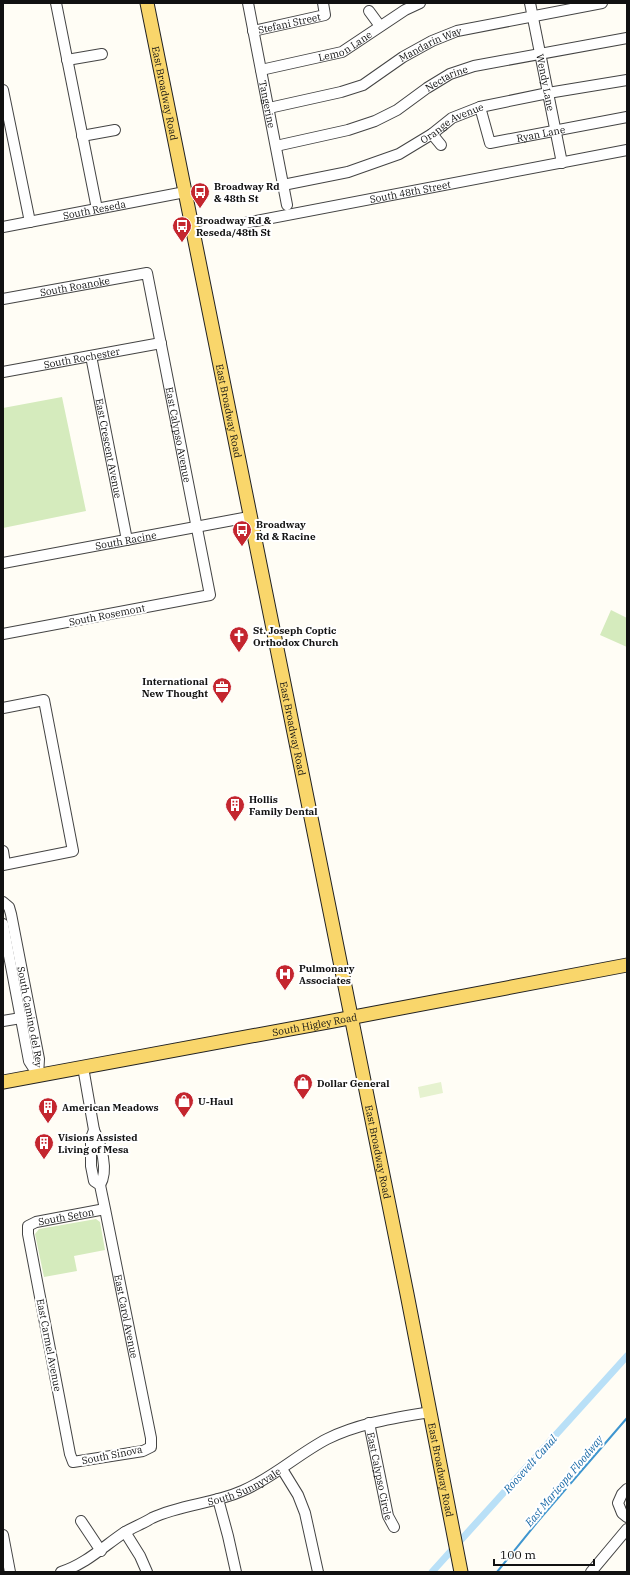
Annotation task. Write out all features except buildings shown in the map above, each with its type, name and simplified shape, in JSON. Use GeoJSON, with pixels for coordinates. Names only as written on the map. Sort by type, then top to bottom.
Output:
{"type":"FeatureCollection","features":[{"type":"Feature","properties":{"kind":"main road","name":"East Broadway Road"},"geometry":{"type":"LineString","coordinates":[[147,3],[461,1572]]}},
{"type":"Feature","properties":{"kind":"main road","name":"South Higley Road"},"geometry":{"type":"LineString","coordinates":[[3,1082],[351,1018],[627,965]]}},
{"type":"Feature","properties":{"kind":"street"},"geometry":{"type":"LineString","coordinates":[[56,3],[97,209]]}},
{"type":"Feature","properties":{"kind":"street","name":"Tangerine"},"geometry":{"type":"LineString","coordinates":[[248,3],[288,205]]}},
{"type":"Feature","properties":{"kind":"street","name":"Stefani Street"},"geometry":{"type":"LineString","coordinates":[[253,31],[325,15],[323,3]]}},
{"type":"Feature","properties":{"kind":"street","name":"Lemon Lane"},"geometry":{"type":"LineString","coordinates":[[261,70],[342,52],[405,10],[420,3]]}},
{"type":"Feature","properties":{"kind":"street","name":"Wendy Lane"},"geometry":{"type":"LineString","coordinates":[[530,3],[562,162]]}},
{"type":"Feature","properties":{"kind":"street","name":"Mandarin Way"},"geometry":{"type":"LineString","coordinates":[[269,108],[341,92],[363,85],[402,57],[432,41],[457,31],[602,3]]}},
{"type":"Feature","properties":{"kind":"street"},"geometry":{"type":"LineString","coordinates":[[369,11],[380,26]]}},
{"type":"Feature","properties":{"kind":"street","name":"Nectarine"},"geometry":{"type":"LineString","coordinates":[[276,146],[348,130],[375,121],[396,110],[450,74],[474,66],[627,38]]}},
{"type":"Feature","properties":{"kind":"street"},"geometry":{"type":"LineString","coordinates":[[67,60],[102,54]]}},
{"type":"Feature","properties":{"kind":"street","name":"Orange Avenue"},"geometry":{"type":"LineString","coordinates":[[284,185],[348,172],[374,164],[399,154],[432,134],[452,118],[480,107],[548,93],[627,80]]}},
{"type":"Feature","properties":{"kind":"street"},"geometry":{"type":"LineString","coordinates":[[3,90],[30,222]]}},
{"type":"Feature","properties":{"kind":"street","name":"Ryan Lane"},"geometry":{"type":"LineString","coordinates":[[480,107],[490,143],[627,116]]}},
{"type":"Feature","properties":{"kind":"street"},"geometry":{"type":"LineString","coordinates":[[82,136],[115,130]]}},
{"type":"Feature","properties":{"kind":"street"},"geometry":{"type":"LineString","coordinates":[[432,134],[441,145]]}},
{"type":"Feature","properties":{"kind":"street","name":"South 48th Street"},"geometry":{"type":"LineString","coordinates":[[193,233],[627,150]]}},
{"type":"Feature","properties":{"kind":"street","name":"South Reseda"},"geometry":{"type":"LineString","coordinates":[[3,227],[185,192]]}},
{"type":"Feature","properties":{"kind":"street","name":"South Roanoke"},"geometry":{"type":"LineString","coordinates":[[3,299],[148,273]]}},
{"type":"Feature","properties":{"kind":"street","name":"East Calypso Avenue"},"geometry":{"type":"LineString","coordinates":[[148,273],[210,595]]}},
{"type":"Feature","properties":{"kind":"street","name":"South Rochester"},"geometry":{"type":"LineString","coordinates":[[3,372],[161,342]]}},
{"type":"Feature","properties":{"kind":"street","name":"East Crescent Avenue"},"geometry":{"type":"LineString","coordinates":[[91,356],[127,540]]}},
{"type":"Feature","properties":{"kind":"street","name":"South Racine"},"geometry":{"type":"LineString","coordinates":[[3,563],[249,517]]}},
{"type":"Feature","properties":{"kind":"street","name":"South Rosemont"},"geometry":{"type":"LineString","coordinates":[[3,634],[210,595]]}},
{"type":"Feature","properties":{"kind":"street"},"geometry":{"type":"LineString","coordinates":[[3,708],[44,700],[73,851],[4,864],[3,851]]}},
{"type":"Feature","properties":{"kind":"street","name":"South Camino del Rey"},"geometry":{"type":"LineString","coordinates":[[3,902],[9,907],[6,930],[29,1061],[38,1076]]}},
{"type":"Feature","properties":{"kind":"street","name":"South Camino del Rey"},"geometry":{"type":"LineString","coordinates":[[6,930],[31,1016],[39,1059],[38,1076]]}},
{"type":"Feature","properties":{"kind":"street"},"geometry":{"type":"LineString","coordinates":[[3,1022],[31,1016]]}},
{"type":"Feature","properties":{"kind":"street","name":"East Carol Avenue"},"geometry":{"type":"LineString","coordinates":[[83,1067],[94,1130],[91,1138],[91,1166],[94,1181],[100,1185],[151,1438],[151,1447]]}},
{"type":"Feature","properties":{"kind":"street","name":"South Seton"},"geometry":{"type":"LineString","coordinates":[[28,1226],[36,1222],[105,1209]]}},
{"type":"Feature","properties":{"kind":"street","name":"East Carmel Avenue"},"geometry":{"type":"LineString","coordinates":[[28,1226],[28,1234],[53,1368],[70,1454],[73,1462]]}},
{"type":"Feature","properties":{"kind":"street","name":"South Sunnyvale"},"geometry":{"type":"LineString","coordinates":[[61,1572],[78,1565],[126,1532],[167,1512],[241,1492],[258,1484],[328,1438],[369,1423],[430,1412]]}},
{"type":"Feature","properties":{"kind":"street","name":"East Calypso Circle"},"geometry":{"type":"LineString","coordinates":[[369,1423],[388,1516],[394,1527]]}},
{"type":"Feature","properties":{"kind":"street","name":"South Sinova"},"geometry":{"type":"LineString","coordinates":[[73,1462],[143,1451],[151,1447]]}},
{"type":"Feature","properties":{"kind":"street"},"geometry":{"type":"LineString","coordinates":[[282,1469],[298,1495],[305,1513],[318,1572]]}},
{"type":"Feature","properties":{"kind":"street"},"geometry":{"type":"LineString","coordinates":[[627,1489],[622,1494],[618,1503],[622,1513],[627,1517]]}},
{"type":"Feature","properties":{"kind":"street"},"geometry":{"type":"LineString","coordinates":[[218,1499],[236,1572]]}},
{"type":"Feature","properties":{"kind":"street"},"geometry":{"type":"LineString","coordinates":[[81,1521],[100,1551]]}},
{"type":"Feature","properties":{"kind":"street"},"geometry":{"type":"LineString","coordinates":[[591,1572],[627,1529]]}},
{"type":"Feature","properties":{"kind":"street"},"geometry":{"type":"LineString","coordinates":[[126,1532],[140,1556],[147,1572]]}},
{"type":"Feature","properties":{"kind":"street"},"geometry":{"type":"LineString","coordinates":[[3,1535],[10,1572]]}},
{"type":"Feature","properties":{"kind":"green space"},"geometry":{"type":"Polygon","coordinates":[[[62,397],[86,511],[3,528],[3,408],[62,397]]]}},
{"type":"Feature","properties":{"kind":"green space"},"geometry":{"type":"Polygon","coordinates":[[[611,610],[627,618],[627,647],[600,635],[611,610]]]}},
{"type":"Feature","properties":{"kind":"green space"},"geometry":{"type":"Polygon","coordinates":[[[441,1082],[443,1093],[420,1098],[418,1087],[441,1082]]]}},
{"type":"Feature","properties":{"kind":"green space"},"geometry":{"type":"Polygon","coordinates":[[[96,1219],[100,1222],[105,1250],[74,1256],[77,1271],[44,1277],[35,1234],[39,1229],[96,1219]]]}},
{"type":"Feature","properties":{"kind":"waterway","name":"Roosevelt Canal"},"geometry":{"type":"LineString","coordinates":[[432,1572],[627,1356]]}},
{"type":"Feature","properties":{"kind":"waterway","name":"East Maricopa Floodway"},"geometry":{"type":"LineString","coordinates":[[497,1572],[539,1520],[627,1418]]}},
{"type":"Feature","properties":{"kind":"place","name":"Broadway Rd & 48th St"},"geometry":{"type":"Point","coordinates":[200,209]}},
{"type":"Feature","properties":{"kind":"place","name":"Broadway Rd & Reseda/48th St"},"geometry":{"type":"Point","coordinates":[182,243]}},
{"type":"Feature","properties":{"kind":"place","name":"Broadway Rd & Racine"},"geometry":{"type":"Point","coordinates":[242,547]}},
{"type":"Feature","properties":{"kind":"place","name":"St. Joseph Coptic Orthodox Church"},"geometry":{"type":"Point","coordinates":[239,653]}},
{"type":"Feature","properties":{"kind":"place","name":"International New Thought"},"geometry":{"type":"Point","coordinates":[222,704]}},
{"type":"Feature","properties":{"kind":"place","name":"Hollis Family Dental"},"geometry":{"type":"Point","coordinates":[235,822]}},
{"type":"Feature","properties":{"kind":"place","name":"Pulmonary Associates"},"geometry":{"type":"Point","coordinates":[285,991]}},
{"type":"Feature","properties":{"kind":"place","name":"Dollar General"},"geometry":{"type":"Point","coordinates":[303,1100]}},
{"type":"Feature","properties":{"kind":"place","name":"U-Haul"},"geometry":{"type":"Point","coordinates":[184,1118]}},
{"type":"Feature","properties":{"kind":"place","name":"American Meadows"},"geometry":{"type":"Point","coordinates":[48,1124]}},
{"type":"Feature","properties":{"kind":"place","name":"Visions Assisted Living of Mesa"},"geometry":{"type":"Point","coordinates":[44,1160]}}]}
